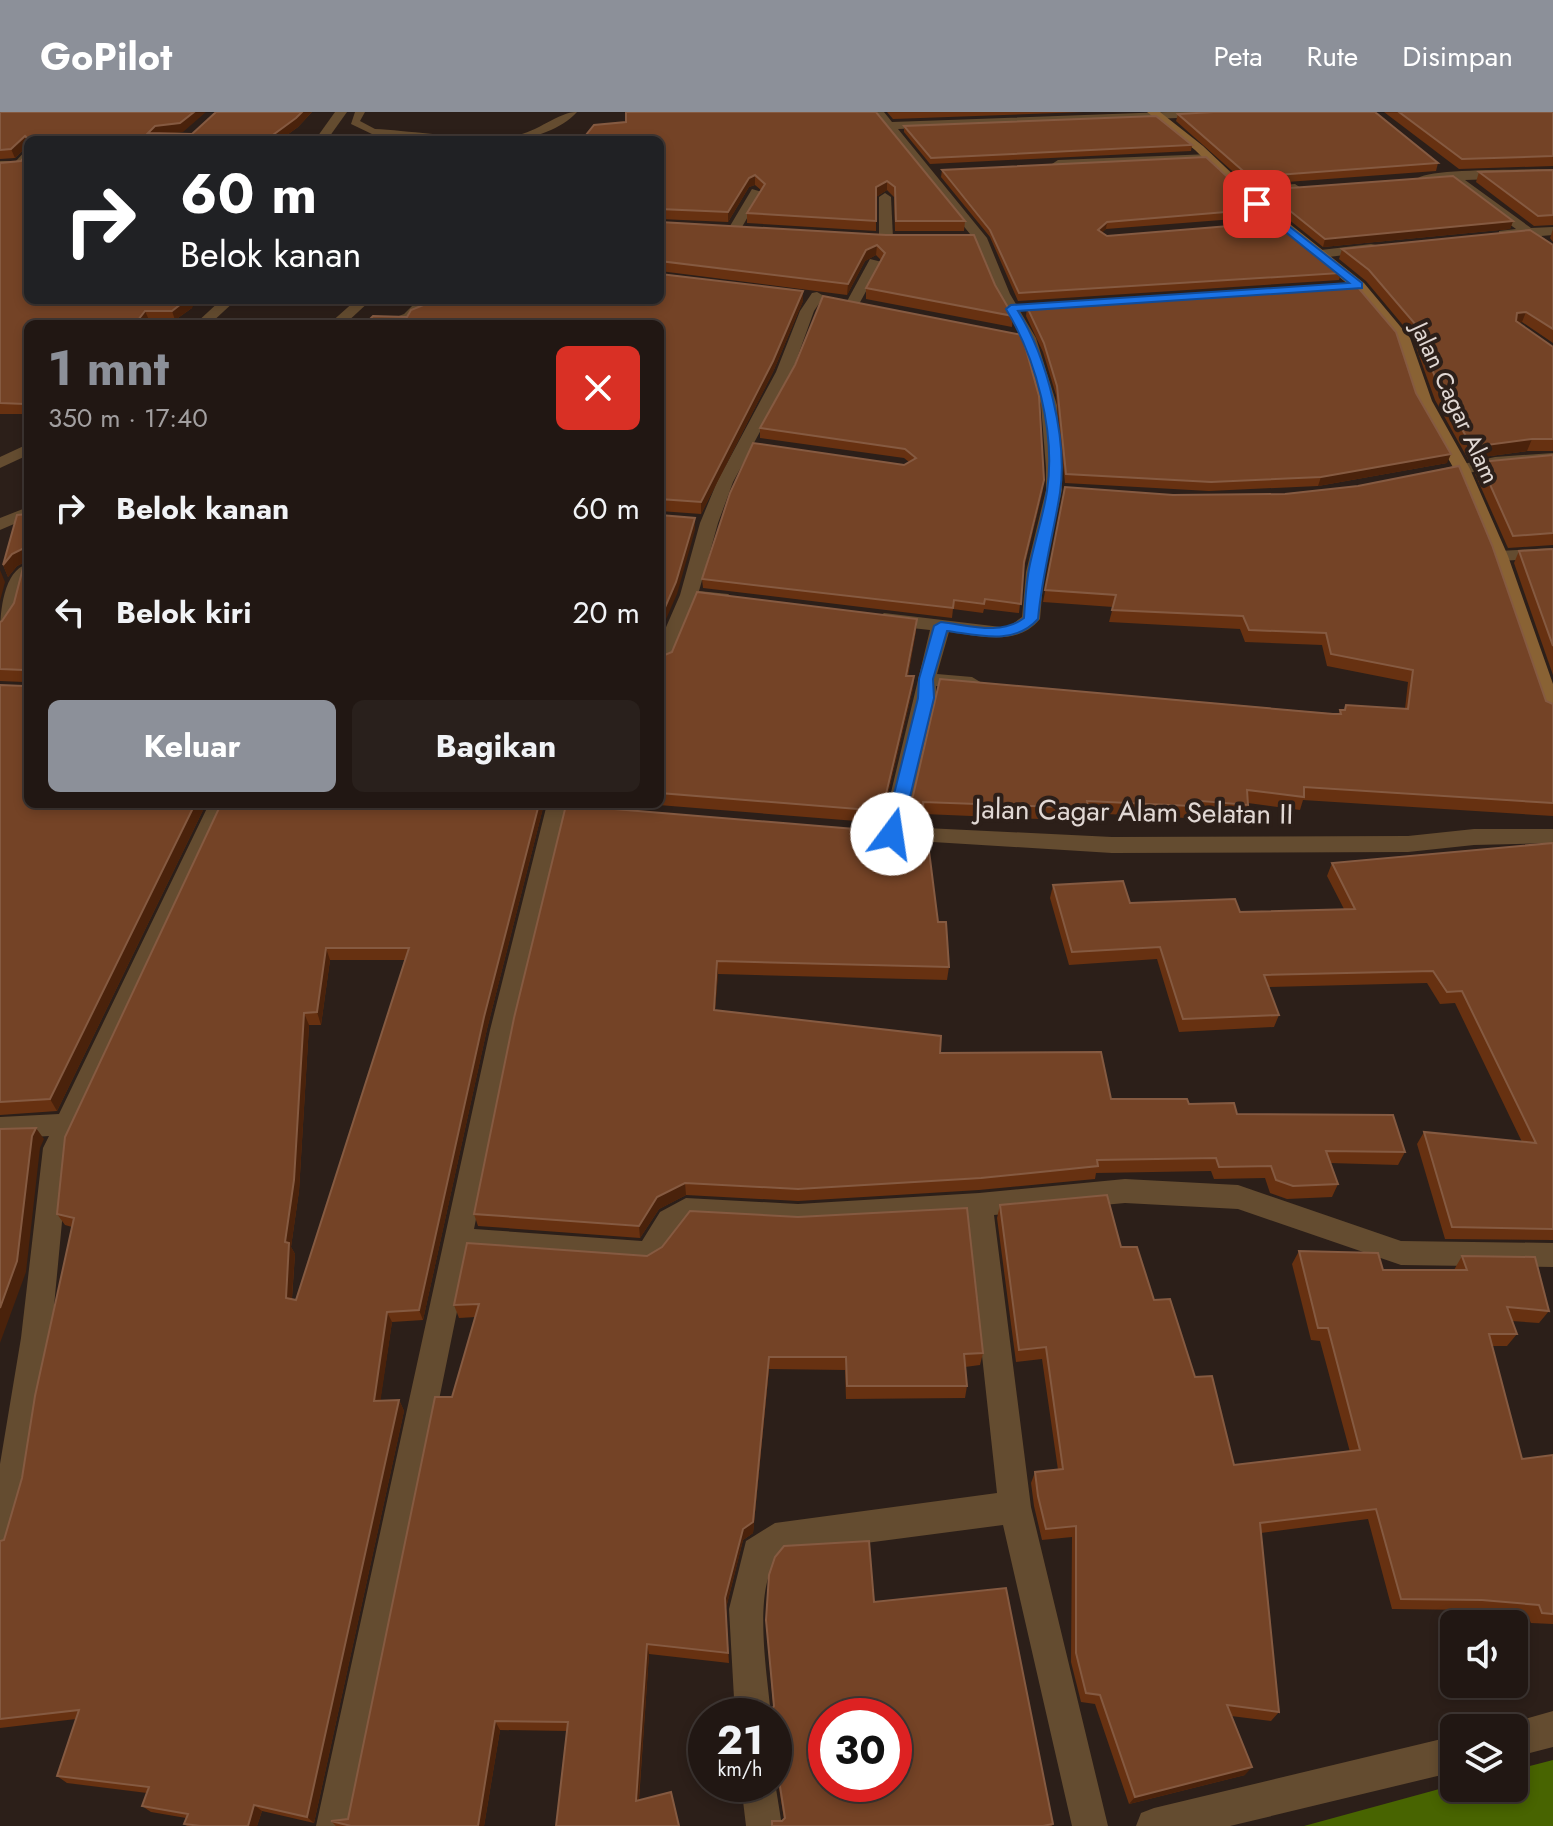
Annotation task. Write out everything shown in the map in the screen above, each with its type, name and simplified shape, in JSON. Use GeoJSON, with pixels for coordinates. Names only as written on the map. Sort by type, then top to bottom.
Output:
{"type":"FeatureCollection","features":[{"type":"Feature","properties":{"kind":"street"},"geometry":{"type":"LineString","coordinates":[[324,136],[341,112]]}},
{"type":"Feature","properties":{"kind":"street"},"geometry":{"type":"LineString","coordinates":[[862,616],[1001,633],[1018,629],[1031,619],[1035,572],[1061,491],[1049,405],[980,238],[878,112]]}},
{"type":"Feature","properties":{"kind":"street"},"geometry":{"type":"LineString","coordinates":[[887,126],[1155,113],[1255,112]]}},
{"type":"Feature","properties":{"kind":"street","name":"Jalan Cagar Alam"},"geometry":{"type":"LineString","coordinates":[[1155,113],[1207,157],[1272,223],[1321,254],[1359,286],[1407,346],[1424,401],[1462,469],[1499,556],[1553,712]]}},
{"type":"Feature","properties":{"kind":"street"},"geometry":{"type":"LineString","coordinates":[[332,125],[338,131],[335,136]]}},
{"type":"Feature","properties":{"kind":"street"},"geometry":{"type":"LineString","coordinates":[[1051,165],[1207,157]]}},
{"type":"Feature","properties":{"kind":"street"},"geometry":{"type":"LineString","coordinates":[[0,165],[20,164],[24,158]]}},
{"type":"Feature","properties":{"kind":"street"},"geometry":{"type":"LineString","coordinates":[[1433,161],[1553,251]]}},
{"type":"Feature","properties":{"kind":"street"},"geometry":{"type":"LineString","coordinates":[[927,171],[942,170]]}},
{"type":"Feature","properties":{"kind":"street"},"geometry":{"type":"LineString","coordinates":[[1408,180],[1553,173]]}},
{"type":"Feature","properties":{"kind":"street"},"geometry":{"type":"LineString","coordinates":[[1244,192],[1304,187]]}},
{"type":"Feature","properties":{"kind":"street"},"geometry":{"type":"LineString","coordinates":[[753,232],[726,230],[756,192]]}},
{"type":"Feature","properties":{"kind":"street"},"geometry":{"type":"LineString","coordinates":[[885,197],[886,238]]}},
{"type":"Feature","properties":{"kind":"street"},"geometry":{"type":"LineString","coordinates":[[1483,236],[1553,231]]}},
{"type":"Feature","properties":{"kind":"street"},"geometry":{"type":"LineString","coordinates":[[871,238],[901,238]]}},
{"type":"Feature","properties":{"kind":"street"},"geometry":{"type":"LineString","coordinates":[[965,238],[980,238]]}},
{"type":"Feature","properties":{"kind":"street"},"geometry":{"type":"LineString","coordinates":[[1321,254],[1379,248]]}},
{"type":"Feature","properties":{"kind":"street"},"geometry":{"type":"LineString","coordinates":[[664,654],[689,595],[703,522],[725,482],[754,445],[807,311],[835,300],[875,262]]}},
{"type":"Feature","properties":{"kind":"street"},"geometry":{"type":"LineString","coordinates":[[1329,288],[1359,286]]}},
{"type":"Feature","properties":{"kind":"street"},"geometry":{"type":"LineString","coordinates":[[206,320],[224,304]]}},
{"type":"Feature","properties":{"kind":"street"},"geometry":{"type":"LineString","coordinates":[[341,320],[359,304]]}},
{"type":"Feature","properties":{"kind":"street"},"geometry":{"type":"LineString","coordinates":[[399,320],[409,317],[422,304]]}},
{"type":"Feature","properties":{"kind":"street"},"geometry":{"type":"LineString","coordinates":[[1011,309],[1027,308]]}},
{"type":"Feature","properties":{"kind":"street"},"geometry":{"type":"LineString","coordinates":[[0,463],[24,451]]}},
{"type":"Feature","properties":{"kind":"street"},"geometry":{"type":"LineString","coordinates":[[1418,479],[1513,460],[1553,458]]}},
{"type":"Feature","properties":{"kind":"street"},"geometry":{"type":"LineString","coordinates":[[0,525],[24,514]]}},
{"type":"Feature","properties":{"kind":"street"},"geometry":{"type":"LineString","coordinates":[[1499,556],[1553,553]]}},
{"type":"Feature","properties":{"kind":"street"},"geometry":{"type":"LineString","coordinates":[[0,628],[24,572]]}},
{"type":"Feature","properties":{"kind":"street"},"geometry":{"type":"LineString","coordinates":[[689,595],[752,603]]}},
{"type":"Feature","properties":{"kind":"street"},"geometry":{"type":"LineString","coordinates":[[941,626],[926,679],[988,685]]}},
{"type":"Feature","properties":{"kind":"street","name":"Jalan Cagar Alam Selatan II"},"geometry":{"type":"LineString","coordinates":[[926,679],[926,698],[885,833],[1112,845],[1408,844],[1474,837],[1553,836]]}},
{"type":"Feature","properties":{"kind":"street"},"geometry":{"type":"LineString","coordinates":[[0,1537],[6,1486],[36,1338],[52,1166],[66,1124],[218,808]]}},
{"type":"Feature","properties":{"kind":"street"},"geometry":{"type":"LineString","coordinates":[[334,1826],[502,1030],[557,808]]}},
{"type":"Feature","properties":{"kind":"street"},"geometry":{"type":"LineString","coordinates":[[0,1128],[66,1124]]}},
{"type":"Feature","properties":{"kind":"street"},"geometry":{"type":"LineString","coordinates":[[458,1240],[649,1254],[670,1220],[686,1210],[798,1216],[979,1205],[1125,1191],[1238,1197],[1401,1253],[1553,1255]]}},
{"type":"Feature","properties":{"kind":"street"},"geometry":{"type":"LineString","coordinates":[[979,1205],[1015,1507],[1090,1826]]}},
{"type":"Feature","properties":{"kind":"street"},"geometry":{"type":"LineString","coordinates":[[752,1698],[746,1609],[758,1553],[775,1539],[1015,1507]]}},
{"type":"Feature","properties":{"kind":"street"},"geometry":{"type":"LineString","coordinates":[[1528,1735],[1553,1729]]}},
{"type":"Feature","properties":{"kind":"street"},"geometry":{"type":"LineString","coordinates":[[1154,1826],[1440,1757]]}},
{"type":"Feature","properties":{"kind":"street"},"geometry":{"type":"LineString","coordinates":[[761,1802],[764,1826]]}},
{"type":"Feature","properties":{"kind":"lane"},"geometry":{"type":"LineString","coordinates":[[360,112],[355,122],[374,132],[440,136]]}},
{"type":"Feature","properties":{"kind":"lane"},"geometry":{"type":"LineString","coordinates":[[536,136],[554,129],[572,112]]}},
{"type":"Feature","properties":{"kind":"green space"},"geometry":{"type":"Polygon","coordinates":[[[1553,1760],[1553,1826],[1304,1826],[1440,1789],[1440,1802],[1528,1802],[1528,1766],[1553,1760]]]}},
{"type":"Feature","properties":{"kind":"building"},"geometry":{"type":"Polygon","coordinates":[[[0,112],[194,112],[180,123],[155,126],[148,133],[192,134],[216,112],[302,112],[271,136],[24,136],[11,149],[0,150],[0,112]]]}},
{"type":"Feature","properties":{"kind":"building"},"geometry":{"type":"Polygon","coordinates":[[[626,112],[876,112],[965,221],[896,221],[895,187],[887,181],[876,187],[876,221],[747,213],[765,184],[755,175],[749,178],[728,212],[664,209],[664,136],[585,136],[594,125],[626,122],[626,112]]]}},
{"type":"Feature","properties":{"kind":"building"},"geometry":{"type":"Polygon","coordinates":[[[1375,112],[1438,163],[1250,177],[1178,114],[1375,112]]]}},
{"type":"Feature","properties":{"kind":"building"},"geometry":{"type":"Polygon","coordinates":[[[1399,112],[1553,112],[1553,156],[1462,159],[1399,112]]]}},
{"type":"Feature","properties":{"kind":"building"},"geometry":{"type":"Polygon","coordinates":[[[1156,116],[1192,145],[931,158],[904,126],[1156,116]]]}},
{"type":"Feature","properties":{"kind":"building"},"geometry":{"type":"Polygon","coordinates":[[[1206,157],[1262,209],[1107,222],[1098,230],[1107,236],[1277,222],[1341,273],[1019,293],[990,230],[942,170],[1206,157]]]}},
{"type":"Feature","properties":{"kind":"building"},"geometry":{"type":"Polygon","coordinates":[[[24,158],[24,304],[181,304],[172,311],[145,311],[138,320],[24,320],[24,404],[0,403],[0,163],[21,161],[24,158]]]}},
{"type":"Feature","properties":{"kind":"building"},"geometry":{"type":"Polygon","coordinates":[[[1553,170],[1553,215],[1538,216],[1479,172],[1553,170]]]}},
{"type":"Feature","properties":{"kind":"building"},"geometry":{"type":"Polygon","coordinates":[[[1453,176],[1513,221],[1325,239],[1264,190],[1453,176]]]}},
{"type":"Feature","properties":{"kind":"building"},"geometry":{"type":"Polygon","coordinates":[[[664,222],[886,235],[974,235],[995,285],[1013,316],[866,288],[885,253],[877,245],[866,250],[848,284],[664,261],[664,222]]]}},
{"type":"Feature","properties":{"kind":"building"},"geometry":{"type":"Polygon","coordinates":[[[1530,230],[1553,245],[1553,329],[1526,312],[1517,313],[1516,321],[1553,347],[1553,439],[1472,447],[1439,388],[1416,325],[1369,270],[1342,249],[1530,230]]]}},
{"type":"Feature","properties":{"kind":"building"},"geometry":{"type":"Polygon","coordinates":[[[664,274],[803,291],[773,361],[701,502],[664,499],[664,320],[369,320],[373,316],[407,317],[411,310],[426,304],[664,304],[664,274]]]}},
{"type":"Feature","properties":{"kind":"building"},"geometry":{"type":"Polygon","coordinates":[[[1356,285],[1396,332],[1416,393],[1451,454],[1321,477],[1211,482],[1066,474],[1057,386],[1044,343],[1027,307],[1356,285]]]}},
{"type":"Feature","properties":{"kind":"building"},"geometry":{"type":"Polygon","coordinates":[[[823,296],[1022,335],[1039,396],[1044,480],[1024,562],[1021,604],[985,599],[984,604],[954,600],[953,608],[702,579],[730,493],[753,443],[904,465],[916,458],[905,449],[760,428],[795,365],[823,296]]]}},
{"type":"Feature","properties":{"kind":"building"},"geometry":{"type":"Polygon","coordinates":[[[1553,455],[1553,533],[1513,536],[1480,462],[1553,455]]]}},
{"type":"Feature","properties":{"kind":"building"},"geometry":{"type":"Polygon","coordinates":[[[1459,466],[1492,545],[1546,701],[1553,704],[1553,803],[1304,787],[1304,797],[1247,790],[1248,805],[1190,800],[1191,806],[1087,801],[1088,808],[923,802],[924,813],[909,813],[940,679],[1333,714],[1341,714],[1340,710],[1345,710],[1346,705],[1408,709],[1413,670],[1331,654],[1326,633],[1249,630],[1243,616],[1112,610],[1116,595],[1045,590],[1065,487],[1173,495],[1285,494],[1358,486],[1459,466]]]}},
{"type":"Feature","properties":{"kind":"building"},"geometry":{"type":"Polygon","coordinates":[[[24,514],[24,550],[12,554],[3,565],[17,515],[24,514]]]}},
{"type":"Feature","properties":{"kind":"building"},"geometry":{"type":"Polygon","coordinates":[[[664,515],[695,518],[676,582],[664,610],[664,515]]]}},
{"type":"Feature","properties":{"kind":"building"},"geometry":{"type":"Polygon","coordinates":[[[1553,549],[1553,646],[1519,551],[1553,549]]]}},
{"type":"Feature","properties":{"kind":"building"},"geometry":{"type":"Polygon","coordinates":[[[24,564],[24,670],[0,669],[0,622],[14,603],[24,564]]]}},
{"type":"Feature","properties":{"kind":"building"},"geometry":{"type":"Polygon","coordinates":[[[697,592],[917,619],[906,676],[914,676],[882,811],[664,793],[664,655],[672,652],[697,592]]]}},
{"type":"Feature","properties":{"kind":"building"},"geometry":{"type":"Polygon","coordinates":[[[0,685],[24,686],[24,808],[193,808],[50,1099],[0,1102],[0,685]]]}},
{"type":"Feature","properties":{"kind":"building"},"geometry":{"type":"Polygon","coordinates":[[[219,808],[538,808],[484,1017],[419,1310],[387,1312],[374,1401],[399,1400],[307,1817],[254,1805],[248,1826],[184,1824],[188,1814],[142,1806],[149,1787],[57,1776],[79,1710],[0,1719],[0,1541],[4,1540],[22,1478],[35,1396],[74,1218],[57,1214],[65,1137],[219,808]],[[326,948],[317,1012],[304,1013],[294,1180],[285,1242],[289,1243],[286,1298],[296,1300],[409,948],[326,948]]]}},
{"type":"Feature","properties":{"kind":"building"},"geometry":{"type":"Polygon","coordinates":[[[565,808],[602,808],[927,835],[938,922],[946,922],[949,967],[717,961],[714,1010],[941,1036],[940,1053],[1101,1052],[1111,1099],[1187,1099],[1189,1104],[1234,1103],[1237,1114],[1393,1115],[1405,1152],[1326,1151],[1338,1184],[1293,1186],[1276,1180],[1271,1166],[1219,1167],[1216,1158],[1097,1160],[1098,1166],[981,1178],[798,1189],[685,1183],[657,1197],[639,1226],[474,1214],[514,1018],[565,808]]]}},
{"type":"Feature","properties":{"kind":"building"},"geometry":{"type":"Polygon","coordinates":[[[1553,843],[1553,1229],[1452,1227],[1424,1132],[1536,1143],[1462,991],[1447,992],[1433,971],[1264,975],[1279,1015],[1183,1019],[1160,947],[1072,952],[1053,885],[1123,881],[1130,903],[1235,899],[1240,912],[1355,909],[1332,863],[1553,843]]]}},
{"type":"Feature","properties":{"kind":"building"},"geometry":{"type":"Polygon","coordinates":[[[36,1128],[32,1136],[17,1261],[0,1308],[0,1129],[36,1128]]]}},
{"type":"Feature","properties":{"kind":"building"},"geometry":{"type":"Polygon","coordinates":[[[1107,1195],[1121,1247],[1137,1247],[1154,1300],[1170,1299],[1195,1377],[1212,1376],[1234,1465],[1360,1450],[1328,1328],[1318,1328],[1299,1251],[1378,1253],[1383,1270],[1467,1270],[1462,1256],[1535,1257],[1549,1311],[1507,1307],[1517,1334],[1489,1334],[1522,1459],[1553,1455],[1553,1614],[1542,1613],[1539,1605],[1482,1600],[1401,1599],[1376,1509],[1260,1523],[1279,1712],[1227,1705],[1252,1767],[1135,1797],[1100,1695],[1086,1693],[1076,1653],[1076,1526],[1046,1529],[1038,1496],[1035,1472],[1063,1469],[1046,1347],[1019,1350],[1000,1205],[1107,1195]]]}},
{"type":"Feature","properties":{"kind":"building"},"geometry":{"type":"Polygon","coordinates":[[[967,1208],[983,1353],[964,1354],[967,1386],[847,1386],[846,1357],[769,1357],[753,1522],[743,1529],[725,1598],[728,1653],[647,1644],[636,1801],[671,1792],[679,1826],[556,1826],[568,1722],[495,1721],[478,1826],[351,1826],[331,1821],[348,1819],[435,1397],[452,1397],[479,1304],[454,1305],[467,1243],[647,1256],[662,1247],[690,1211],[798,1217],[967,1208]]]}},
{"type":"Feature","properties":{"kind":"building"},"geometry":{"type":"Polygon","coordinates":[[[869,1541],[874,1602],[1006,1588],[1053,1824],[772,1826],[772,1821],[785,1818],[782,1802],[792,1802],[792,1698],[773,1698],[766,1620],[769,1575],[775,1557],[784,1546],[869,1541]]]}},
{"type":"Feature","properties":{"kind":"route"},"geometry":{"type":"LineString","coordinates":[[892,834],[926,698],[926,679],[941,626],[1001,633],[1018,629],[1031,619],[1035,572],[1054,490],[1054,468],[1049,405],[1029,338],[1011,309],[1359,286],[1257,204]]}}]}
